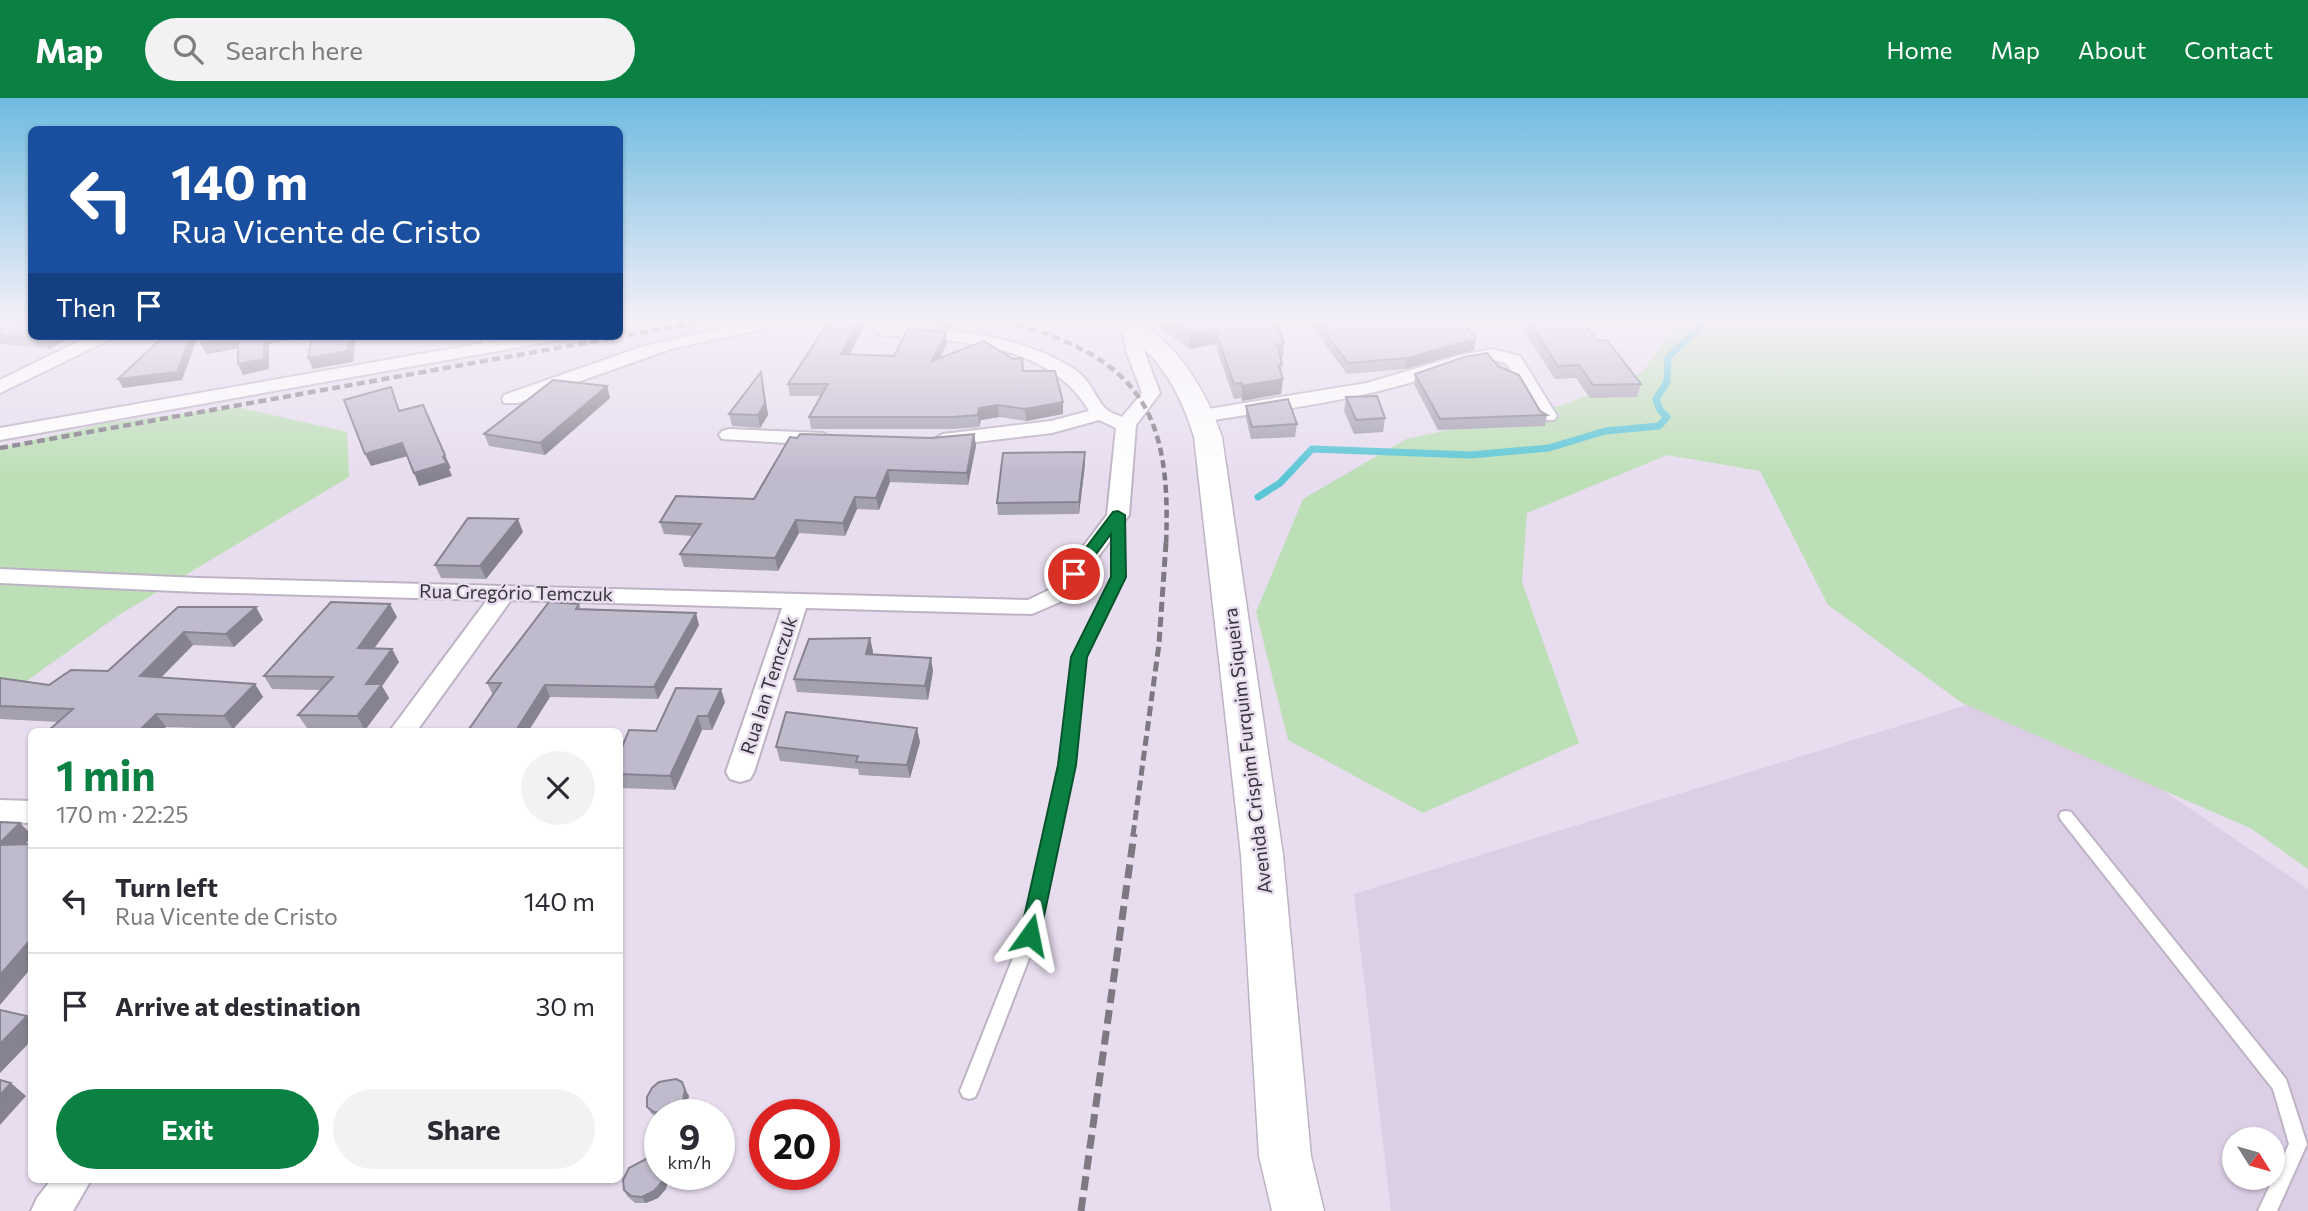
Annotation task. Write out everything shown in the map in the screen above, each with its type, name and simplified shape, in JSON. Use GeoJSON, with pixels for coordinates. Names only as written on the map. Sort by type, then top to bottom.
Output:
{"type":"FeatureCollection","features":[{"type":"Feature","properties":{"kind":"main road","name":"Avenida Crispim Furquim Siqueira"},"geometry":{"type":"LineString","coordinates":[[1179,373],[1202,416],[1208,437],[1262,855],[1286,1156],[1298,1211]]}},
{"type":"Feature","properties":{"kind":"street"},"geometry":{"type":"LineString","coordinates":[[0,387],[28,373]]}},
{"type":"Feature","properties":{"kind":"street"},"geometry":{"type":"LineString","coordinates":[[0,434],[323,373]]}},
{"type":"Feature","properties":{"kind":"street"},"geometry":{"type":"LineString","coordinates":[[511,399],[586,373]]}},
{"type":"Feature","properties":{"kind":"street"},"geometry":{"type":"LineString","coordinates":[[1068,373],[1085,388],[1100,414],[1126,425]]}},
{"type":"Feature","properties":{"kind":"street"},"geometry":{"type":"LineString","coordinates":[[1118,515],[1126,425],[1144,406],[1151,393],[1143,373]]}},
{"type":"Feature","properties":{"kind":"street"},"geometry":{"type":"LineString","coordinates":[[1202,416],[1349,392],[1425,373]]}},
{"type":"Feature","properties":{"kind":"street"},"geometry":{"type":"LineString","coordinates":[[1522,373],[1547,416]]}},
{"type":"Feature","properties":{"kind":"street"},"geometry":{"type":"LineString","coordinates":[[919,440],[1004,435],[1052,427],[1100,414]]}},
{"type":"Feature","properties":{"kind":"street"},"geometry":{"type":"LineString","coordinates":[[729,435],[838,439]]}},
{"type":"Feature","properties":{"kind":"street","name":"Rua Gregório Temczuk"},"geometry":{"type":"LineString","coordinates":[[0,576],[198,585],[1032,607],[1059,594],[1118,515]]}},
{"type":"Feature","properties":{"kind":"street"},"geometry":{"type":"LineString","coordinates":[[405,728],[505,592]]}},
{"type":"Feature","properties":{"kind":"street","name":"Rua Ian Temczuk"},"geometry":{"type":"LineString","coordinates":[[740,772],[797,599]]}},
{"type":"Feature","properties":{"kind":"street"},"geometry":{"type":"LineString","coordinates":[[0,811],[28,812]]}},
{"type":"Feature","properties":{"kind":"street"},"geometry":{"type":"LineString","coordinates":[[50,1211],[71,1183]]}},
{"type":"Feature","properties":{"kind":"lane"},"geometry":{"type":"LineString","coordinates":[[969,1091],[1030,935],[1067,765],[1079,657],[1118,577],[1118,515]]}},
{"type":"Feature","properties":{"kind":"lane"},"geometry":{"type":"LineString","coordinates":[[2066,816],[2280,1085],[2298,1144],[2266,1211]]}},
{"type":"Feature","properties":{"kind":"shaded area"},"geometry":{"type":"Polygon","coordinates":[[[2016,690],[2308,889],[2308,1211],[1391,1211],[1354,894],[2016,690]]]}},
{"type":"Feature","properties":{"kind":"green space"},"geometry":{"type":"Polygon","coordinates":[[[1641,373],[2308,373],[2308,869],[2250,828],[1962,703],[1828,605],[1760,471],[1667,455],[1527,513],[1522,582],[1579,743],[1423,813],[1288,740],[1256,612],[1303,499],[1406,439],[1563,405],[1641,373]]]}},
{"type":"Feature","properties":{"kind":"green space"},"geometry":{"type":"Polygon","coordinates":[[[237,407],[347,432],[349,477],[119,615],[0,700],[0,448],[106,423],[237,407]]]}},
{"type":"Feature","properties":{"kind":"building"},"geometry":{"type":"Polygon","coordinates":[[[124,373],[169,373],[118,379],[124,373]]]}},
{"type":"Feature","properties":{"kind":"building"},"geometry":{"type":"Polygon","coordinates":[[[761,373],[765,403],[758,415],[729,414],[761,373]]]}},
{"type":"Feature","properties":{"kind":"building"},"geometry":{"type":"Polygon","coordinates":[[[795,373],[1056,373],[1063,402],[1025,409],[998,405],[979,408],[978,415],[953,417],[809,417],[828,384],[788,384],[795,373]]]}},
{"type":"Feature","properties":{"kind":"building"},"geometry":{"type":"Polygon","coordinates":[[[1230,373],[1281,373],[1283,379],[1242,386],[1242,383],[1234,384],[1230,373]]]}},
{"type":"Feature","properties":{"kind":"building"},"geometry":{"type":"Polygon","coordinates":[[[1514,373],[1519,375],[1540,411],[1547,415],[1440,419],[1415,374],[1514,373]]]}},
{"type":"Feature","properties":{"kind":"building"},"geometry":{"type":"Polygon","coordinates":[[[1585,373],[1632,373],[1641,384],[1593,385],[1585,373]]]}},
{"type":"Feature","properties":{"kind":"building"},"geometry":{"type":"Polygon","coordinates":[[[553,380],[607,386],[540,443],[484,434],[553,380]]]}},
{"type":"Feature","properties":{"kind":"building"},"geometry":{"type":"Polygon","coordinates":[[[391,387],[399,411],[423,405],[447,463],[414,473],[402,443],[365,454],[344,400],[391,387]]]}},
{"type":"Feature","properties":{"kind":"building"},"geometry":{"type":"Polygon","coordinates":[[[1377,396],[1385,418],[1356,420],[1346,397],[1377,396]]]}},
{"type":"Feature","properties":{"kind":"building"},"geometry":{"type":"Polygon","coordinates":[[[1288,399],[1297,424],[1252,427],[1246,406],[1288,399]]]}},
{"type":"Feature","properties":{"kind":"building"},"geometry":{"type":"Polygon","coordinates":[[[800,434],[931,438],[974,434],[967,473],[888,470],[876,498],[855,497],[843,523],[796,520],[775,558],[680,554],[701,524],[660,522],[676,496],[754,499],[790,437],[797,438],[800,434]]]}},
{"type":"Feature","properties":{"kind":"building"},"geometry":{"type":"Polygon","coordinates":[[[1085,452],[1079,502],[997,503],[1003,453],[1085,452]]]}},
{"type":"Feature","properties":{"kind":"building"},"geometry":{"type":"Polygon","coordinates":[[[468,518],[518,519],[480,566],[435,565],[468,518]]]}},
{"type":"Feature","properties":{"kind":"building"},"geometry":{"type":"Polygon","coordinates":[[[331,602],[390,604],[358,648],[392,649],[366,684],[382,684],[357,716],[298,715],[333,677],[264,676],[331,602]]]}},
{"type":"Feature","properties":{"kind":"building"},"geometry":{"type":"Polygon","coordinates":[[[549,602],[579,604],[576,609],[696,613],[654,687],[545,685],[518,728],[470,728],[501,683],[487,683],[549,602]]]}},
{"type":"Feature","properties":{"kind":"building"},"geometry":{"type":"Polygon","coordinates":[[[178,607],[256,607],[226,634],[184,632],[140,676],[255,684],[224,716],[156,714],[142,728],[51,728],[73,709],[0,706],[0,678],[49,685],[71,670],[108,671],[178,607]]]}},
{"type":"Feature","properties":{"kind":"building"},"geometry":{"type":"Polygon","coordinates":[[[870,638],[866,654],[931,658],[925,686],[794,679],[809,639],[870,638]]]}},
{"type":"Feature","properties":{"kind":"building"},"geometry":{"type":"Polygon","coordinates":[[[676,688],[721,689],[708,716],[698,716],[670,776],[623,774],[623,745],[629,730],[656,731],[676,688]]]}},
{"type":"Feature","properties":{"kind":"building"},"geometry":{"type":"Polygon","coordinates":[[[786,712],[917,728],[907,765],[856,762],[858,756],[776,747],[786,712]]]}},
{"type":"Feature","properties":{"kind":"building"},"geometry":{"type":"Polygon","coordinates":[[[0,822],[20,823],[0,843],[0,822]]]}},
{"type":"Feature","properties":{"kind":"building"},"geometry":{"type":"Polygon","coordinates":[[[28,844],[28,943],[0,975],[0,845],[28,844]]]}},
{"type":"Feature","properties":{"kind":"building"},"geometry":{"type":"Polygon","coordinates":[[[0,1010],[27,1016],[0,1044],[0,1010]]]}},
{"type":"Feature","properties":{"kind":"building"},"geometry":{"type":"Polygon","coordinates":[[[676,1079],[682,1082],[685,1090],[683,1099],[647,1099],[652,1088],[659,1082],[676,1079]]]}},
{"type":"Feature","properties":{"kind":"building"},"geometry":{"type":"Polygon","coordinates":[[[0,1080],[11,1083],[0,1095],[0,1080]]]}},
{"type":"Feature","properties":{"kind":"building"},"geometry":{"type":"Polygon","coordinates":[[[644,1160],[644,1190],[655,1190],[642,1197],[631,1196],[624,1190],[623,1180],[629,1168],[644,1160]]]}},
{"type":"Feature","properties":{"kind":"waterway"},"geometry":{"type":"LineString","coordinates":[[1258,497],[1280,483],[1312,449],[1471,455],[1549,448],[1605,431],[1659,426],[1667,417],[1660,410],[1656,399],[1667,382],[1667,373]]}},
{"type":"Feature","properties":{"kind":"railway"},"geometry":{"type":"LineString","coordinates":[[0,448],[418,373]]}},
{"type":"Feature","properties":{"kind":"railway"},"geometry":{"type":"LineString","coordinates":[[1117,373],[1138,395],[1153,424],[1162,458],[1166,498],[1166,543]]}},
{"type":"Feature","properties":{"kind":"railway"},"geometry":{"type":"LineString","coordinates":[[1133,835],[1159,644],[1166,543]]}},
{"type":"Feature","properties":{"kind":"railway"},"geometry":{"type":"LineString","coordinates":[[1081,1211],[1134,834]]}},
{"type":"Feature","properties":{"kind":"route"},"geometry":{"type":"LineString","coordinates":[[1030,935],[1067,765],[1079,657],[1118,577],[1118,515],[1074,574]]}}]}
